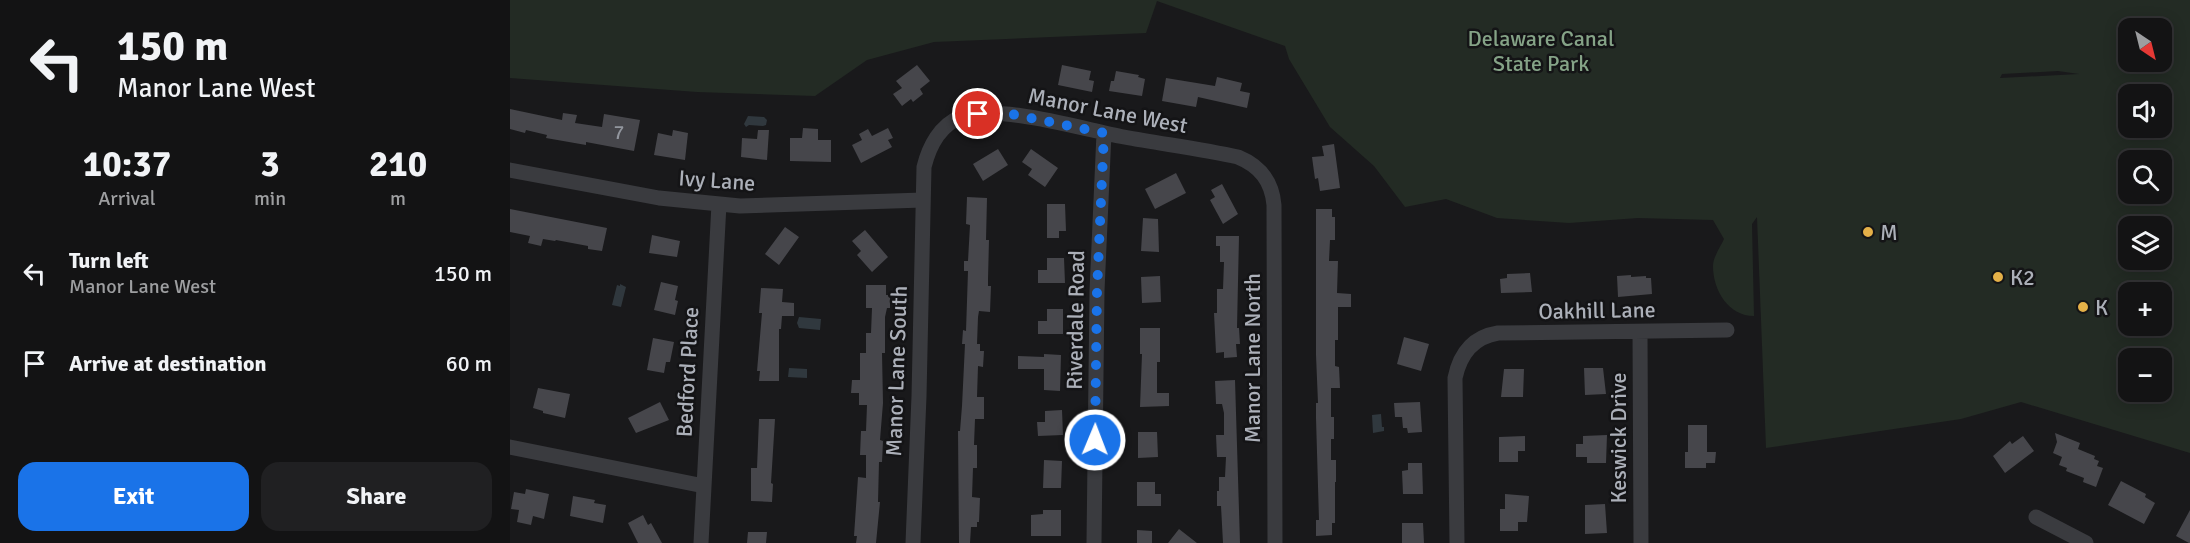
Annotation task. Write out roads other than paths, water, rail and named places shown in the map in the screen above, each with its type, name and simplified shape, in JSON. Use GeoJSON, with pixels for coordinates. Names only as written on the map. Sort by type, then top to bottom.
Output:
{"type":"FeatureCollection","features":[{"type":"Feature","properties":{"kind":"street","name":"Manor Lane West"},"geometry":{"type":"LineString","coordinates":[[923,200],[924,167],[927,155],[940,133],[961,117],[978,114],[1011,114],[1238,157],[1255,166],[1265,176]]}},
{"type":"Feature","properties":{"kind":"street","name":"Riverdale Road"},"geometry":{"type":"LineString","coordinates":[[1094,543],[1097,291],[1104,133]]}},
{"type":"Feature","properties":{"kind":"street","name":"Ivy Lane"},"geometry":{"type":"LineString","coordinates":[[510,170],[659,198],[719,204],[769,206],[923,200]]}},
{"type":"Feature","properties":{"kind":"street","name":"Manor Lane North"},"geometry":{"type":"LineString","coordinates":[[1265,176],[1272,190],[1275,205],[1275,543]]}},
{"type":"Feature","properties":{"kind":"street","name":"Manor Lane South"},"geometry":{"type":"LineString","coordinates":[[913,543],[923,200]]}},
{"type":"Feature","properties":{"kind":"street","name":"Bedford Place"},"geometry":{"type":"LineString","coordinates":[[701,543],[719,204]]}},
{"type":"Feature","properties":{"kind":"street","name":"Oakhill Lane"},"geometry":{"type":"LineString","coordinates":[[1457,543],[1455,378],[1462,356],[1471,345],[1482,338],[1498,333],[1727,330]]}},
{"type":"Feature","properties":{"kind":"street","name":"Keswick Drive"},"geometry":{"type":"LineString","coordinates":[[1640,332],[1641,543]]}},
{"type":"Feature","properties":{"kind":"street"},"geometry":{"type":"LineString","coordinates":[[510,447],[704,486]]}},
{"type":"Feature","properties":{"kind":"street"},"geometry":{"type":"LineString","coordinates":[[2036,517],[2086,543]]}},
{"type":"Feature","properties":{"kind":"place","name":"M"},"geometry":{"type":"Point","coordinates":[1868,232]}},
{"type":"Feature","properties":{"kind":"place","name":"K2"},"geometry":{"type":"Point","coordinates":[1998,277]}},
{"type":"Feature","properties":{"kind":"place","name":"K"},"geometry":{"type":"Point","coordinates":[2083,307]}},
{"type":"Feature","properties":{"kind":"park label","name":"Delaware Canal State Park"},"geometry":{"type":"Point","coordinates":[1541,50]}}]}
